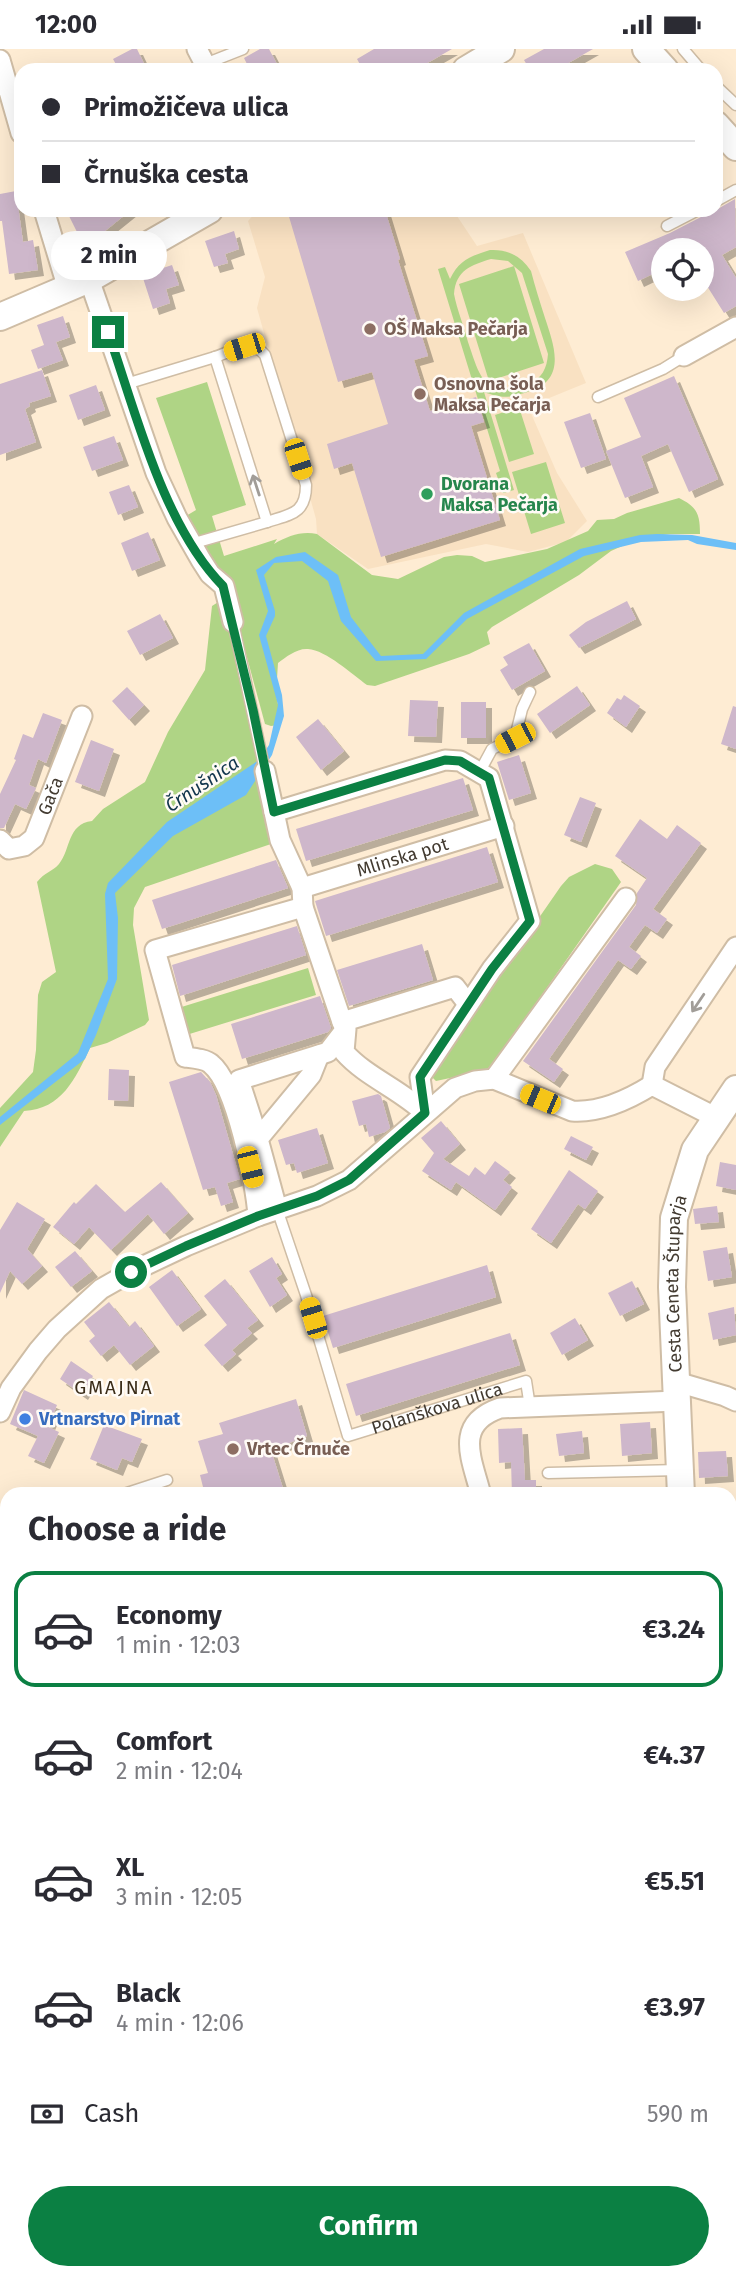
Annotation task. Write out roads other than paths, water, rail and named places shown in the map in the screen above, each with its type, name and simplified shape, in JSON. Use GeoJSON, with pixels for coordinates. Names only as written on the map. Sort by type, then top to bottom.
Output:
{"type":"FeatureCollection","features":[{"type":"Feature","properties":{"kind":"street"},"geometry":{"type":"LineString","coordinates":[[478,63],[501,49]]}},
{"type":"Feature","properties":{"kind":"street"},"geometry":{"type":"LineString","coordinates":[[646,49],[659,63]]}},
{"type":"Feature","properties":{"kind":"street"},"geometry":{"type":"LineString","coordinates":[[0,60],[14,109]]}},
{"type":"Feature","properties":{"kind":"street"},"geometry":{"type":"LineString","coordinates":[[723,133],[736,147]]}},
{"type":"Feature","properties":{"kind":"street"},"geometry":{"type":"LineString","coordinates":[[47,217],[126,384],[156,473],[191,544],[210,574],[223,586],[233,622]]}},
{"type":"Feature","properties":{"kind":"street"},"geometry":{"type":"LineString","coordinates":[[0,317],[79,284],[197,217]]}},
{"type":"Feature","properties":{"kind":"street"},"geometry":{"type":"LineString","coordinates":[[684,356],[736,327]]}},
{"type":"Feature","properties":{"kind":"street","name":"Gača"},"geometry":{"type":"LineString","coordinates":[[3,849],[24,846],[34,838],[82,716]]}},
{"type":"Feature","properties":{"kind":"street"},"geometry":{"type":"LineString","coordinates":[[274,812],[445,760],[460,761],[489,778],[530,921],[468,1004],[420,1077],[425,1113]]}},
{"type":"Feature","properties":{"kind":"street"},"geometry":{"type":"LineString","coordinates":[[265,771],[280,840],[302,897],[344,1025],[344,1052],[357,1066],[409,1098],[425,1113]]}},
{"type":"Feature","properties":{"kind":"street","name":"Mlinska pot"},"geometry":{"type":"LineString","coordinates":[[233,1082],[211,1063],[185,1056],[155,950],[503,826]]}},
{"type":"Feature","properties":{"kind":"street"},"geometry":{"type":"LineString","coordinates":[[494,1079],[626,898]]}},
{"type":"Feature","properties":{"kind":"street"},"geometry":{"type":"LineString","coordinates":[[652,1086],[655,1067],[736,947]]}},
{"type":"Feature","properties":{"kind":"street"},"geometry":{"type":"LineString","coordinates":[[233,1082],[328,1052],[344,1025],[455,987],[468,1004]]}},
{"type":"Feature","properties":{"kind":"street"},"geometry":{"type":"LineString","coordinates":[[258,1139],[311,1075],[320,1055]]}},
{"type":"Feature","properties":{"kind":"street"},"geometry":{"type":"LineString","coordinates":[[0,1412],[6,1385],[57,1329],[101,1289],[175,1251],[258,1216],[317,1196],[349,1180],[455,1088],[474,1081],[494,1079],[572,1111],[586,1112],[617,1103],[652,1086]]}},
{"type":"Feature","properties":{"kind":"street"},"geometry":{"type":"LineString","coordinates":[[233,1082],[258,1139],[277,1209]]}},
{"type":"Feature","properties":{"kind":"street"},"geometry":{"type":"LineString","coordinates":[[233,1082],[256,1192],[258,1216]]}},
{"type":"Feature","properties":{"kind":"street"},"geometry":{"type":"LineString","coordinates":[[652,1086],[717,1118]]}},
{"type":"Feature","properties":{"kind":"street","name":"Cesta Ceneta Štuparja"},"geometry":{"type":"LineString","coordinates":[[681,1482],[672,1287],[674,1218],[695,1150],[736,1089]]}},
{"type":"Feature","properties":{"kind":"street","name":"Polanškova ulica"},"geometry":{"type":"LineString","coordinates":[[479,1487],[468,1446],[476,1421],[485,1413],[500,1408],[677,1392],[725,1396],[736,1401]]}},
{"type":"Feature","properties":{"kind":"lane"},"geometry":{"type":"LineString","coordinates":[[204,61],[243,49]]}},
{"type":"Feature","properties":{"kind":"lane"},"geometry":{"type":"LineString","coordinates":[[683,49],[695,63]]}},
{"type":"Feature","properties":{"kind":"lane"},"geometry":{"type":"LineString","coordinates":[[723,93],[736,106]]}},
{"type":"Feature","properties":{"kind":"lane"},"geometry":{"type":"LineString","coordinates":[[667,226],[684,217]]}},
{"type":"Feature","properties":{"kind":"lane"},"geometry":{"type":"LineString","coordinates":[[126,384],[254,346],[265,355],[306,485],[306,497],[301,508],[291,514],[191,544]]}},
{"type":"Feature","properties":{"kind":"lane"},"geometry":{"type":"LineString","coordinates":[[215,356],[267,522]]}},
{"type":"Feature","properties":{"kind":"lane"},"geometry":{"type":"LineString","coordinates":[[598,397],[663,369],[684,356]]}},
{"type":"Feature","properties":{"kind":"lane"},"geometry":{"type":"LineString","coordinates":[[233,622],[265,771]]}},
{"type":"Feature","properties":{"kind":"lane"},"geometry":{"type":"LineString","coordinates":[[479,773],[492,749],[515,738],[530,692]]}},
{"type":"Feature","properties":{"kind":"lane","name":"Polanškova ulica"},"geometry":{"type":"LineString","coordinates":[[277,1209],[348,1436],[526,1381],[530,1407]]}},
{"type":"Feature","properties":{"kind":"lane"},"geometry":{"type":"LineString","coordinates":[[548,1473],[681,1482]]}},
{"type":"Feature","properties":{"kind":"lane"},"geometry":{"type":"LineString","coordinates":[[146,1487],[167,1480]]}},
{"type":"Feature","properties":{"kind":"water","name":"Črnušnica"},"geometry":{"type":"Polygon","coordinates":[[[640,535],[692,535],[736,543],[736,550],[688,540],[641,542],[584,556],[467,619],[426,659],[376,661],[341,621],[328,581],[302,561],[274,563],[264,575],[275,611],[266,636],[282,695],[284,716],[272,755],[246,795],[173,836],[115,893],[118,918],[117,979],[85,1059],[0,1125],[0,1117],[78,1053],[108,979],[105,894],[108,883],[167,822],[259,760],[269,745],[278,705],[259,635],[268,611],[256,570],[276,557],[305,552],[338,575],[351,617],[381,656],[423,654],[464,613],[580,549],[640,535]]]}},
{"type":"Feature","properties":{"kind":"place","name":"OŠ Maksa Pečarja"},"geometry":{"type":"Point","coordinates":[370,329]}},
{"type":"Feature","properties":{"kind":"place","name":"Osnovna šola Maksa Pečarja"},"geometry":{"type":"Point","coordinates":[420,394]}},
{"type":"Feature","properties":{"kind":"place","name":"Dvorana Maksa Pečarja"},"geometry":{"type":"Point","coordinates":[427,494]}},
{"type":"Feature","properties":{"kind":"place","name":"Vrtnarstvo Pirnat"},"geometry":{"type":"Point","coordinates":[25,1419]}},
{"type":"Feature","properties":{"kind":"place","name":"Vrtec Črnuče"},"geometry":{"type":"Point","coordinates":[233,1449]}},
{"type":"Feature","properties":{"kind":"district","name":"GMAJNA"},"geometry":{"type":"Point","coordinates":[114,1387]}}]}
